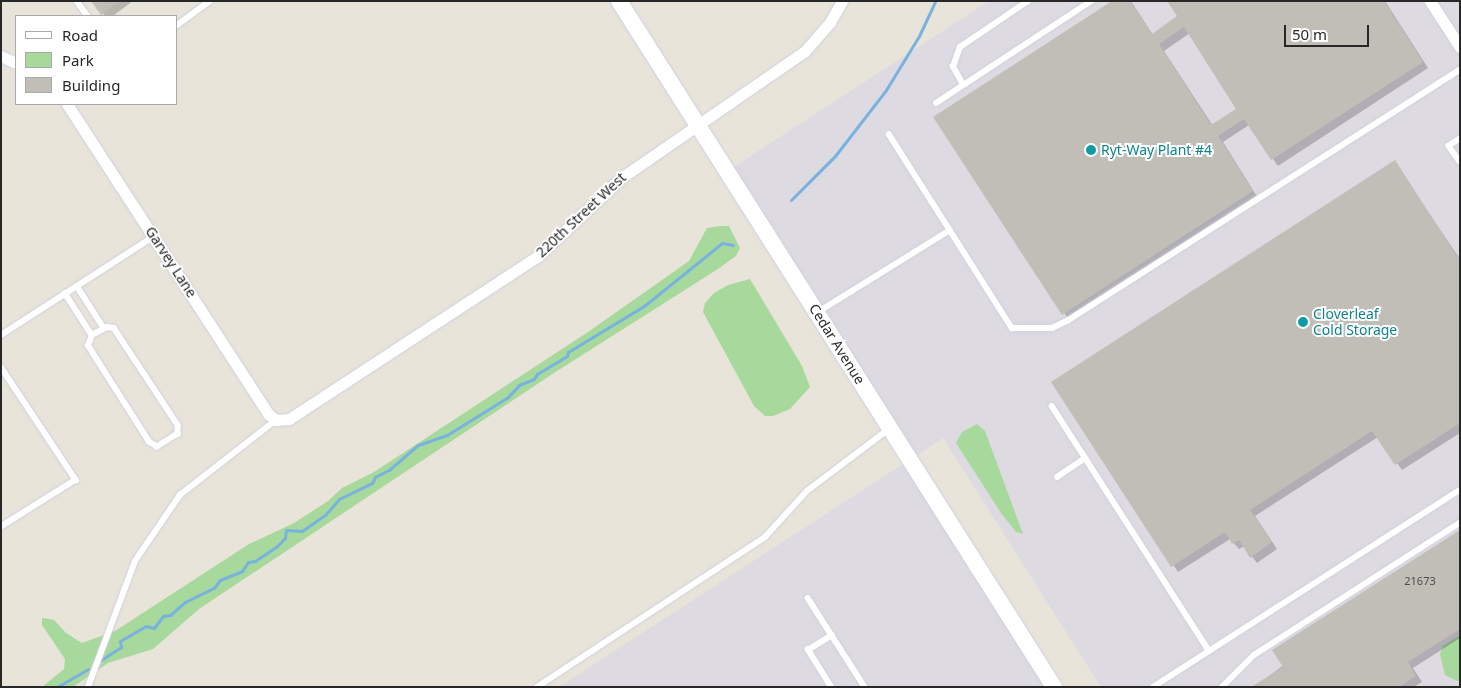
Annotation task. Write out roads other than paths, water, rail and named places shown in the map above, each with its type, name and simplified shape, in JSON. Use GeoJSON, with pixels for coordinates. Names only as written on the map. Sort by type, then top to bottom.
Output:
{"type":"FeatureCollection","features":[{"type":"Feature","properties":{"kind":"main road","name":"Cedar Avenue"},"geometry":{"type":"LineString","coordinates":[[619,1],[1054,687]]}},
{"type":"Feature","properties":{"kind":"street","name":"220th Street West"},"geometry":{"type":"LineString","coordinates":[[276,420],[289,419],[304,412],[537,257],[620,178],[805,51],[830,22],[842,1]]}},
{"type":"Feature","properties":{"kind":"street"},"geometry":{"type":"LineString","coordinates":[[1430,1],[1460,48]]}},
{"type":"Feature","properties":{"kind":"street"},"geometry":{"type":"LineString","coordinates":[[1,56],[15,63]]}},
{"type":"Feature","properties":{"kind":"street","name":"Garvey Lane"},"geometry":{"type":"LineString","coordinates":[[68,105],[276,420]]}},
{"type":"Feature","properties":{"kind":"lane"},"geometry":{"type":"LineString","coordinates":[[78,1],[87,15]]}},
{"type":"Feature","properties":{"kind":"lane"},"geometry":{"type":"LineString","coordinates":[[178,25],[210,1]]}},
{"type":"Feature","properties":{"kind":"lane"},"geometry":{"type":"LineString","coordinates":[[963,85],[953,67],[960,47],[1028,1]]}},
{"type":"Feature","properties":{"kind":"lane"},"geometry":{"type":"LineString","coordinates":[[936,103],[1091,1]]}},
{"type":"Feature","properties":{"kind":"lane"},"geometry":{"type":"LineString","coordinates":[[889,134],[1012,328],[1052,328],[1076,316],[1460,70]]}},
{"type":"Feature","properties":{"kind":"lane"},"geometry":{"type":"LineString","coordinates":[[1460,139],[1449,146],[1460,162]]}},
{"type":"Feature","properties":{"kind":"lane"},"geometry":{"type":"LineString","coordinates":[[817,313],[950,230]]}},
{"type":"Feature","properties":{"kind":"lane"},"geometry":{"type":"LineString","coordinates":[[1,335],[155,236]]}},
{"type":"Feature","properties":{"kind":"lane"},"geometry":{"type":"LineString","coordinates":[[76,286],[104,328]]}},
{"type":"Feature","properties":{"kind":"lane"},"geometry":{"type":"LineString","coordinates":[[65,293],[92,335]]}},
{"type":"Feature","properties":{"kind":"lane"},"geometry":{"type":"LineString","coordinates":[[104,328],[114,328],[178,425],[178,434],[158,447],[149,442],[88,346],[92,335],[104,328]]}},
{"type":"Feature","properties":{"kind":"lane"},"geometry":{"type":"LineString","coordinates":[[1,367],[76,480],[1,527]]}},
{"type":"Feature","properties":{"kind":"lane"},"geometry":{"type":"LineString","coordinates":[[1052,406],[1209,651]]}},
{"type":"Feature","properties":{"kind":"lane"},"geometry":{"type":"LineString","coordinates":[[88,687],[135,562],[180,495],[276,420]]}},
{"type":"Feature","properties":{"kind":"lane"},"geometry":{"type":"LineString","coordinates":[[537,687],[765,537],[807,491],[890,428]]}},
{"type":"Feature","properties":{"kind":"lane"},"geometry":{"type":"LineString","coordinates":[[1057,476],[1085,458]]}},
{"type":"Feature","properties":{"kind":"lane"},"geometry":{"type":"LineString","coordinates":[[1153,687],[1459,491]]}},
{"type":"Feature","properties":{"kind":"lane"},"geometry":{"type":"LineString","coordinates":[[1222,687],[1254,655],[1460,523]]}},
{"type":"Feature","properties":{"kind":"lane"},"geometry":{"type":"LineString","coordinates":[[808,598],[864,687]]}},
{"type":"Feature","properties":{"kind":"lane"},"geometry":{"type":"LineString","coordinates":[[831,687],[808,650],[832,635]]}},
{"type":"Feature","properties":{"kind":"waterway"},"geometry":{"type":"LineString","coordinates":[[791,200],[835,156],[886,90],[919,36],[935,1]]}},
{"type":"Feature","properties":{"kind":"waterway"},"geometry":{"type":"LineString","coordinates":[[101,660],[121,647],[120,641],[146,626],[154,628],[163,616],[170,615],[185,602],[214,588],[220,580],[242,571],[248,562],[255,561],[277,546],[285,538],[286,530],[302,531],[326,514],[339,499],[372,483],[375,477],[389,470],[418,445],[447,435],[508,397],[519,385],[534,379],[537,374],[567,356],[568,352],[644,306],[722,243],[733,245]]}},
{"type":"Feature","properties":{"kind":"waterway"},"geometry":{"type":"LineString","coordinates":[[57,687],[88,669]]}},
{"type":"Feature","properties":{"kind":"place","name":"Ryt-Way Plant #4"},"geometry":{"type":"Point","coordinates":[1091,150]}},
{"type":"Feature","properties":{"kind":"place","name":"Cloverleaf Cold Storage"},"geometry":{"type":"Point","coordinates":[1303,322]}}]}
